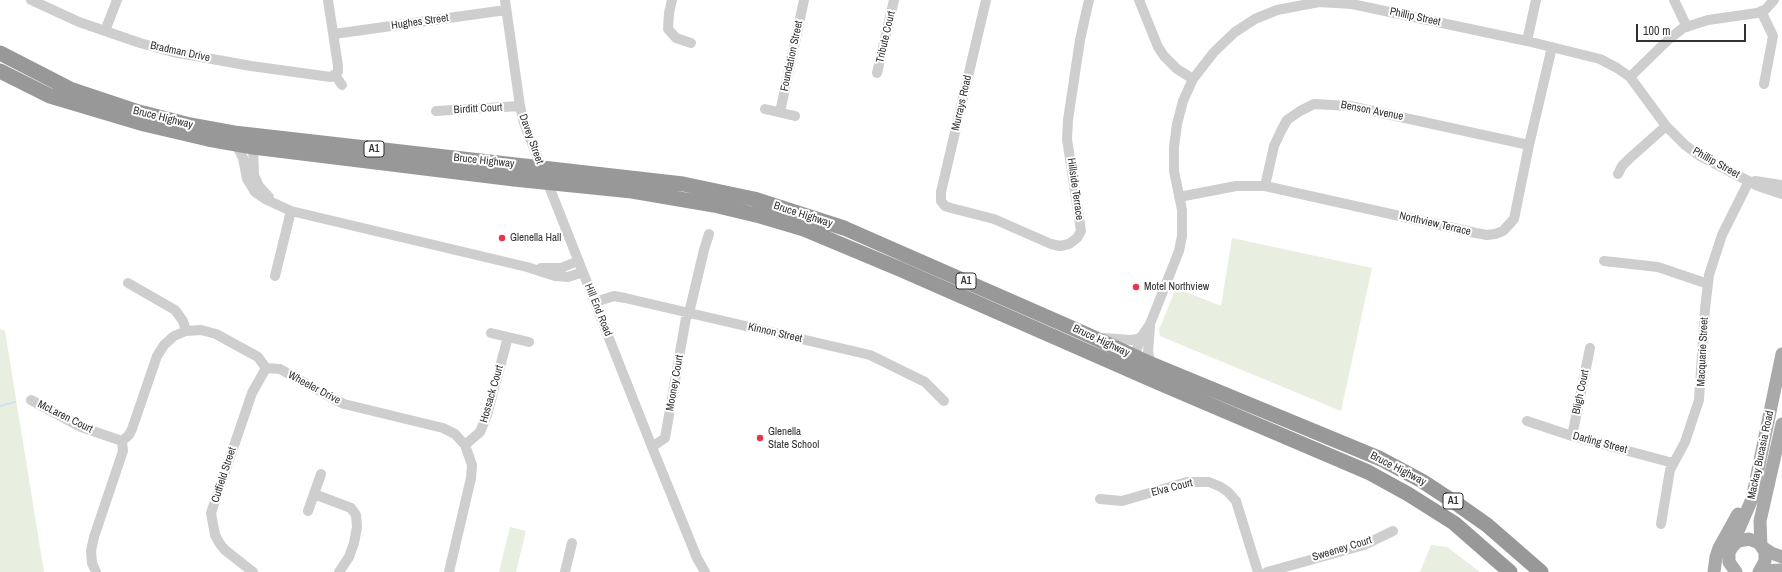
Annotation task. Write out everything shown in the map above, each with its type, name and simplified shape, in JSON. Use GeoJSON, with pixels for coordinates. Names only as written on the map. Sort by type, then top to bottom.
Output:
{"type":"FeatureCollection","features":[{"type":"Feature","properties":{"kind":"highway","name":"Bruce Highway"},"geometry":{"type":"LineString","coordinates":[[0,53],[70,90],[139,112],[190,125],[235,139]]}},
{"type":"Feature","properties":{"kind":"highway","name":"Bruce Highway"},"geometry":{"type":"LineString","coordinates":[[0,71],[50,96],[165,130],[235,139],[562,169],[683,184],[716,190],[767,203],[844,228],[1088,334],[1151,364],[1259,410],[1354,448],[1404,471],[1438,491],[1487,525],[1541,572]]}},
{"type":"Feature","properties":{"kind":"highway"},"geometry":{"type":"LineString","coordinates":[[235,139],[253,147]]}},
{"type":"Feature","properties":{"kind":"highway","name":"Bruce Highway"},"geometry":{"type":"LineString","coordinates":[[253,147],[564,185],[632,191],[714,204],[804,229],[909,273],[1262,428],[1368,472],[1408,494],[1454,523],[1510,572]]}},
{"type":"Feature","properties":{"kind":"highway"},"geometry":{"type":"LineString","coordinates":[[1134,356],[1137,365],[1141,369],[1234,410],[1262,428]]}},
{"type":"Feature","properties":{"kind":"highway"},"geometry":{"type":"LineString","coordinates":[[1454,523],[1496,552],[1520,572]]}},
{"type":"Feature","properties":{"kind":"main road","name":"Mackay Bucasia Road"},"geometry":{"type":"LineString","coordinates":[[1732,564],[1749,506],[1782,354]]}},
{"type":"Feature","properties":{"kind":"main road","name":"Mackay Bucasia Road"},"geometry":{"type":"LineString","coordinates":[[1759,572],[1766,558],[1762,546],[1760,521],[1782,424]]}},
{"type":"Feature","properties":{"kind":"main road"},"geometry":{"type":"LineString","coordinates":[[1714,572],[1716,556],[1721,542],[1742,507],[1757,472]]}},
{"type":"Feature","properties":{"kind":"main road"},"geometry":{"type":"LineString","coordinates":[[1732,564],[1736,543],[1742,540],[1752,540],[1769,552],[1782,557]]}},
{"type":"Feature","properties":{"kind":"main road"},"geometry":{"type":"LineString","coordinates":[[1759,572],[1782,570]]}},
{"type":"Feature","properties":{"kind":"street","name":"Bradman Drive"},"geometry":{"type":"LineString","coordinates":[[31,0],[79,22],[140,43],[195,56],[310,75],[331,77],[335,75]]}},
{"type":"Feature","properties":{"kind":"street"},"geometry":{"type":"LineString","coordinates":[[105,31],[117,0]]}},
{"type":"Feature","properties":{"kind":"street"},"geometry":{"type":"LineString","coordinates":[[328,0],[338,66],[338,72],[335,75],[342,85]]}},
{"type":"Feature","properties":{"kind":"street"},"geometry":{"type":"LineString","coordinates":[[672,0],[668,13],[668,29],[676,38],[691,43]]}},
{"type":"Feature","properties":{"kind":"street","name":"Foundation Street"},"geometry":{"type":"LineString","coordinates":[[780,112],[804,0]]}},
{"type":"Feature","properties":{"kind":"street","name":"Tribute Court"},"geometry":{"type":"LineString","coordinates":[[877,73],[894,0]]}},
{"type":"Feature","properties":{"kind":"street","name":"Murrays Road"},"geometry":{"type":"LineString","coordinates":[[945,206],[941,201],[941,192],[986,0]]}},
{"type":"Feature","properties":{"kind":"street","name":"Hillside Terrace"},"geometry":{"type":"LineString","coordinates":[[945,206],[994,219],[1051,244],[1060,246],[1069,244],[1077,238],[1080,227],[1067,139],[1068,120],[1080,40],[1089,0]]}},
{"type":"Feature","properties":{"kind":"street"},"geometry":{"type":"LineString","coordinates":[[1139,0],[1158,47],[1164,56],[1177,69],[1194,78]]}},
{"type":"Feature","properties":{"kind":"street"},"geometry":{"type":"LineString","coordinates":[[1527,41],[1536,0]]}},
{"type":"Feature","properties":{"kind":"street"},"geometry":{"type":"LineString","coordinates":[[1674,0],[1687,27]]}},
{"type":"Feature","properties":{"kind":"street"},"geometry":{"type":"LineString","coordinates":[[1630,77],[1669,39],[1687,27],[1708,20],[1762,11],[1765,10],[1774,0]]}},
{"type":"Feature","properties":{"kind":"street","name":"Phillip Street"},"geometry":{"type":"LineString","coordinates":[[1150,324],[1179,251],[1182,210],[1174,171],[1174,147],[1177,124],[1183,102],[1194,78],[1214,52],[1235,32],[1255,19],[1276,10],[1319,2],[1352,4],[1527,41],[1600,60],[1618,68],[1630,77],[1666,126],[1685,145],[1700,156],[1766,189],[1781,187]]}},
{"type":"Feature","properties":{"kind":"street","name":"Hughes Street"},"geometry":{"type":"LineString","coordinates":[[334,34],[506,5]]}},
{"type":"Feature","properties":{"kind":"street","name":"Davey Street"},"geometry":{"type":"LineString","coordinates":[[506,5],[520,106],[524,123],[583,272]]}},
{"type":"Feature","properties":{"kind":"street"},"geometry":{"type":"LineString","coordinates":[[1762,11],[1773,36],[1764,84]]}},
{"type":"Feature","properties":{"kind":"street","name":"Northview Terrace"},"geometry":{"type":"LineString","coordinates":[[1179,197],[1236,186],[1265,186],[1476,233],[1487,235],[1503,231],[1514,219],[1529,145],[1552,47]]}},
{"type":"Feature","properties":{"kind":"street","name":"Benson Avenue"},"geometry":{"type":"LineString","coordinates":[[1265,186],[1274,146],[1280,131],[1288,120],[1300,111],[1314,104],[1350,106],[1529,145]]}},
{"type":"Feature","properties":{"kind":"street","name":"Birditt Court"},"geometry":{"type":"LineString","coordinates":[[436,111],[520,106]]}},
{"type":"Feature","properties":{"kind":"street"},"geometry":{"type":"LineString","coordinates":[[765,109],[795,116]]}},
{"type":"Feature","properties":{"kind":"street"},"geometry":{"type":"LineString","coordinates":[[1618,174],[1626,162],[1666,126]]}},
{"type":"Feature","properties":{"kind":"street","name":"Hill End Road"},"geometry":{"type":"LineString","coordinates":[[235,139],[243,158],[246,176],[253,189],[261,197],[291,211],[527,267],[555,276],[568,277],[583,272],[702,571]]}},
{"type":"Feature","properties":{"kind":"street","name":"Hill End Road"},"geometry":{"type":"LineString","coordinates":[[253,147],[253,171],[255,179],[263,191],[279,206]]}},
{"type":"Feature","properties":{"kind":"street","name":"Macquarie Street"},"geometry":{"type":"LineString","coordinates":[[1661,524],[1673,463],[1686,442],[1699,400],[1708,284],[1714,259],[1722,235],[1749,181]]}},
{"type":"Feature","properties":{"kind":"street"},"geometry":{"type":"LineString","coordinates":[[275,276],[291,211]]}},
{"type":"Feature","properties":{"kind":"street","name":"Mooney Court"},"geometry":{"type":"LineString","coordinates":[[652,447],[665,438],[688,313],[709,234]]}},
{"type":"Feature","properties":{"kind":"street"},"geometry":{"type":"LineString","coordinates":[[527,267],[561,268],[578,261]]}},
{"type":"Feature","properties":{"kind":"street"},"geometry":{"type":"LineString","coordinates":[[1604,261],[1658,268],[1708,284]]}},
{"type":"Feature","properties":{"kind":"street"},"geometry":{"type":"LineString","coordinates":[[128,283],[175,310],[183,321],[186,331]]}},
{"type":"Feature","properties":{"kind":"street","name":"Kinnon Street"},"geometry":{"type":"LineString","coordinates":[[595,302],[614,296],[870,355],[926,382],[944,400]]}},
{"type":"Feature","properties":{"kind":"street"},"geometry":{"type":"LineString","coordinates":[[1134,356],[1142,336],[1150,324]]}},
{"type":"Feature","properties":{"kind":"street"},"geometry":{"type":"LineString","coordinates":[[1150,324],[1148,352],[1151,364]]}},
{"type":"Feature","properties":{"kind":"street"},"geometry":{"type":"LineString","coordinates":[[96,572],[92,563],[91,551],[94,537],[123,451],[122,441],[129,435],[132,429],[157,356],[164,345],[174,336],[186,331],[201,330],[216,334],[258,357],[266,368]]}},
{"type":"Feature","properties":{"kind":"street"},"geometry":{"type":"LineString","coordinates":[[491,333],[529,342]]}},
{"type":"Feature","properties":{"kind":"street"},"geometry":{"type":"LineString","coordinates":[[1088,334],[1126,340],[1135,340],[1142,336]]}},
{"type":"Feature","properties":{"kind":"street","name":"Hossack Court"},"geometry":{"type":"LineString","coordinates":[[465,445],[480,432],[487,415],[508,337]]}},
{"type":"Feature","properties":{"kind":"street","name":"Bligh Court"},"geometry":{"type":"LineString","coordinates":[[1572,436],[1590,348]]}},
{"type":"Feature","properties":{"kind":"street","name":"Wheeler Drive"},"geometry":{"type":"LineString","coordinates":[[266,368],[280,369],[344,404],[443,428],[455,434],[465,445],[470,454],[472,465],[471,478],[449,572]]}},
{"type":"Feature","properties":{"kind":"street","name":"Cutfield Street"},"geometry":{"type":"LineString","coordinates":[[253,572],[225,550],[220,544],[213,529],[211,513],[252,393],[266,368]]}},
{"type":"Feature","properties":{"kind":"street","name":"McLaren Court"},"geometry":{"type":"LineString","coordinates":[[31,400],[81,427],[122,441]]}},
{"type":"Feature","properties":{"kind":"street","name":"Darling Street"},"geometry":{"type":"LineString","coordinates":[[1527,421],[1572,436],[1673,463]]}},
{"type":"Feature","properties":{"kind":"street"},"geometry":{"type":"LineString","coordinates":[[308,511],[321,474]]}},
{"type":"Feature","properties":{"kind":"street","name":"Elva Court"},"geometry":{"type":"LineString","coordinates":[[1100,499],[1122,501],[1187,482],[1209,482],[1221,486],[1236,501],[1258,572]]}},
{"type":"Feature","properties":{"kind":"street"},"geometry":{"type":"LineString","coordinates":[[314,494],[351,508],[356,515],[357,527],[354,543],[349,557],[338,572]]}},
{"type":"Feature","properties":{"kind":"street","name":"Sweeney Court"},"geometry":{"type":"LineString","coordinates":[[1267,572],[1364,545],[1393,531]]}},
{"type":"Feature","properties":{"kind":"street"},"geometry":{"type":"LineString","coordinates":[[565,572],[572,543]]}},
{"type":"Feature","properties":{"kind":"shaded area"},"geometry":{"type":"Polygon","coordinates":[[[1232,238],[1372,268],[1341,411],[1160,336],[1159,330],[1176,288],[1221,306],[1232,238]]]}},
{"type":"Feature","properties":{"kind":"shaded area"},"geometry":{"type":"Polygon","coordinates":[[[0,329],[5,331],[44,572],[0,572],[0,329]]]}},
{"type":"Feature","properties":{"kind":"shaded area"},"geometry":{"type":"Polygon","coordinates":[[[510,527],[526,531],[516,572],[499,572],[510,527]]]}},
{"type":"Feature","properties":{"kind":"shaded area"},"geometry":{"type":"Polygon","coordinates":[[[1431,545],[1447,547],[1480,572],[1420,572],[1431,545]]]}},
{"type":"Feature","properties":{"kind":"waterway"},"geometry":{"type":"LineString","coordinates":[[0,406],[15,402]]}},
{"type":"Feature","properties":{"kind":"place","name":"Glenella Hall"},"geometry":{"type":"Point","coordinates":[502,238]}},
{"type":"Feature","properties":{"kind":"place","name":"Motel Northview"},"geometry":{"type":"Point","coordinates":[1136,287]}},
{"type":"Feature","properties":{"kind":"place","name":"Glenella State School"},"geometry":{"type":"Point","coordinates":[760,438]}}]}
